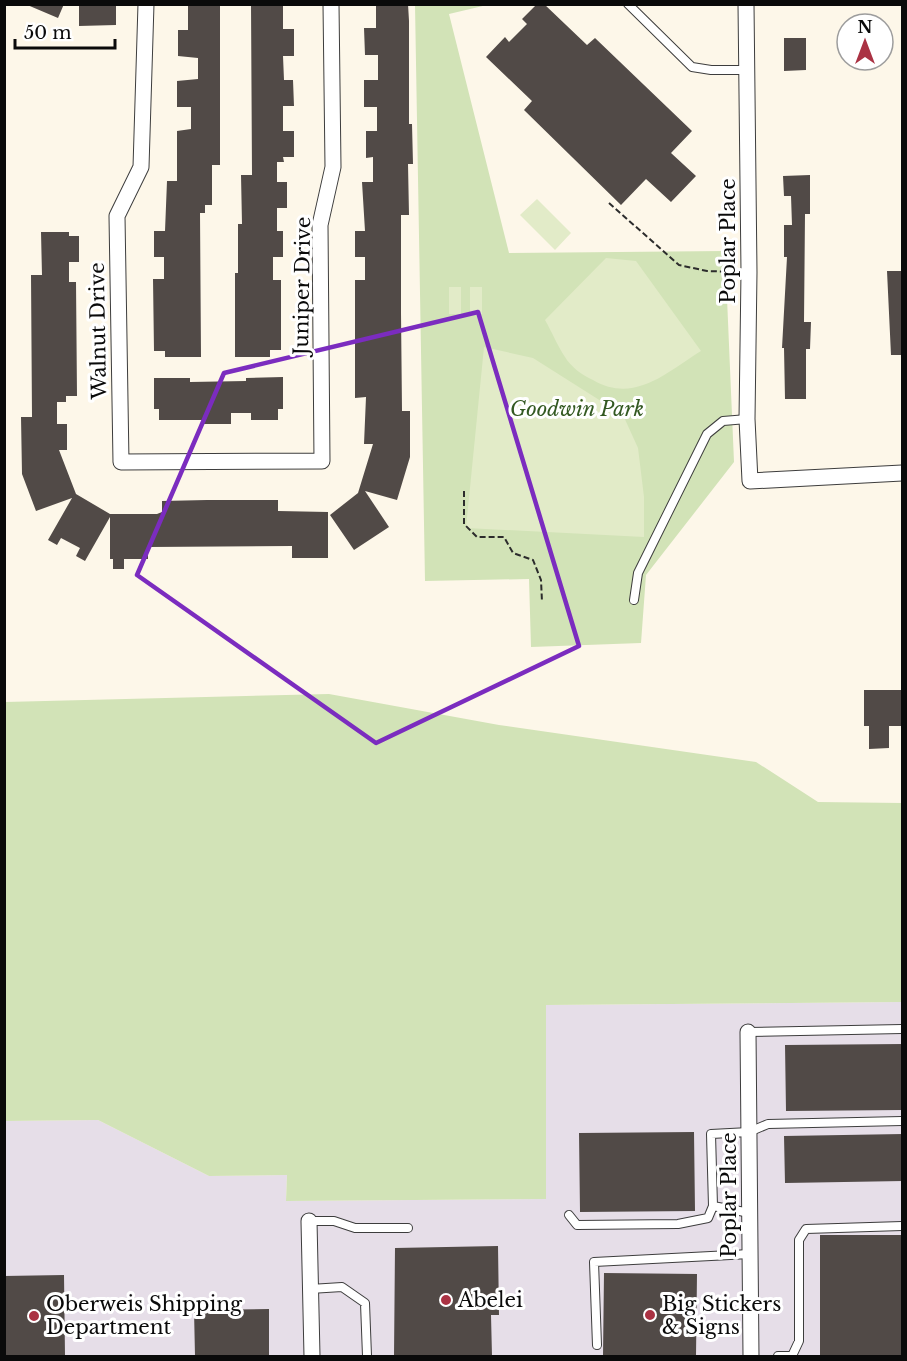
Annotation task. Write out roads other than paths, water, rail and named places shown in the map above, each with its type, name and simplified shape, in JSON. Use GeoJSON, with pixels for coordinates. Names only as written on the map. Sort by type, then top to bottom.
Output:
{"type":"FeatureCollection","features":[{"type":"Feature","properties":{"kind":"street","name":"Walnut Drive"},"geometry":{"type":"LineString","coordinates":[[146,4],[141,167],[117,216],[121,462],[322,461]]}},
{"type":"Feature","properties":{"kind":"street","name":"Juniper Drive"},"geometry":{"type":"LineString","coordinates":[[322,461],[320,225],[333,167],[331,4]]}},
{"type":"Feature","properties":{"kind":"street","name":"Poplar Place"},"geometry":{"type":"LineString","coordinates":[[746,4],[749,272],[747,419],[750,481],[903,473]]}},
{"type":"Feature","properties":{"kind":"street","name":"Poplar Place"},"geometry":{"type":"LineString","coordinates":[[748,1032],[751,1356]]}},
{"type":"Feature","properties":{"kind":"street"},"geometry":{"type":"LineString","coordinates":[[309,1221],[312,1356]]}},
{"type":"Feature","properties":{"kind":"lane"},"geometry":{"type":"LineString","coordinates":[[628,4],[692,67],[711,70],[748,70]]}},
{"type":"Feature","properties":{"kind":"lane"},"geometry":{"type":"LineString","coordinates":[[634,600],[641,566],[707,434],[723,421],[747,419]]}},
{"type":"Feature","properties":{"kind":"lane"},"geometry":{"type":"LineString","coordinates":[[748,1032],[903,1029]]}},
{"type":"Feature","properties":{"kind":"lane"},"geometry":{"type":"LineString","coordinates":[[569,1215],[577,1225],[678,1224],[708,1218],[713,1206],[711,1134],[749,1132],[768,1124],[903,1121]]}},
{"type":"Feature","properties":{"kind":"lane"},"geometry":{"type":"LineString","coordinates":[[713,1206],[750,1213]]}},
{"type":"Feature","properties":{"kind":"lane"},"geometry":{"type":"LineString","coordinates":[[309,1221],[334,1221],[355,1228],[408,1228]]}},
{"type":"Feature","properties":{"kind":"lane"},"geometry":{"type":"LineString","coordinates":[[778,1356],[792,1356],[798,1341],[798,1240],[806,1229],[903,1226]]}},
{"type":"Feature","properties":{"kind":"lane"},"geometry":{"type":"LineString","coordinates":[[597,1345],[594,1262],[750,1254]]}},
{"type":"Feature","properties":{"kind":"lane"},"geometry":{"type":"LineString","coordinates":[[310,1289],[342,1287],[365,1303],[367,1356]]}},
{"type":"Feature","properties":{"kind":"place","name":"Abelei"},"geometry":{"type":"Point","coordinates":[446,1300]}},
{"type":"Feature","properties":{"kind":"place","name":"Big Stickers & Signs"},"geometry":{"type":"Point","coordinates":[650,1315]}},
{"type":"Feature","properties":{"kind":"place","name":"Oberweis Shipping Department"},"geometry":{"type":"Point","coordinates":[34,1316]}},
{"type":"Feature","properties":{"kind":"park label","name":"Goodwin Park"},"geometry":{"type":"Point","coordinates":[577,409]}}]}
